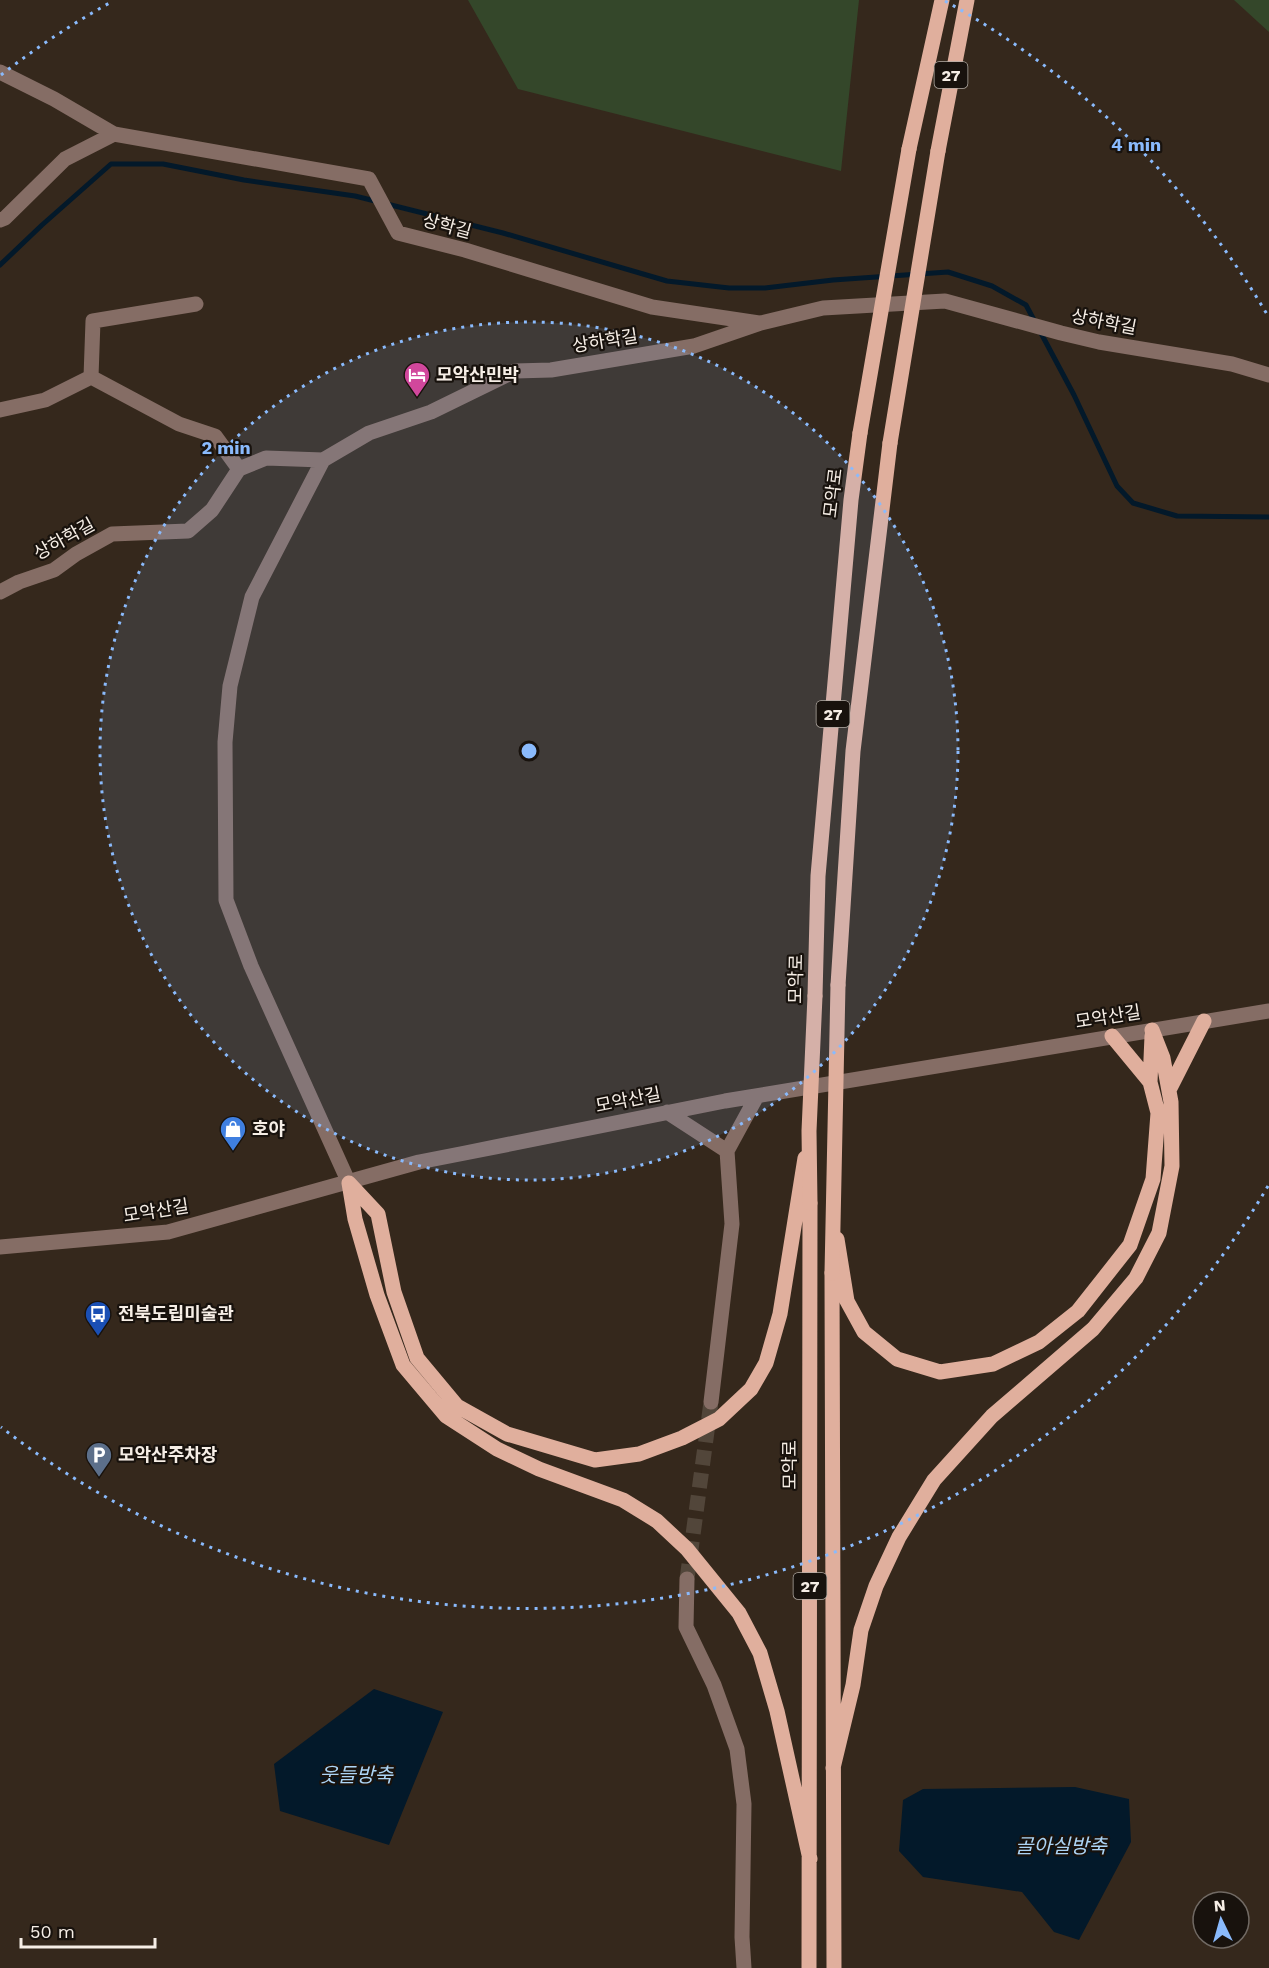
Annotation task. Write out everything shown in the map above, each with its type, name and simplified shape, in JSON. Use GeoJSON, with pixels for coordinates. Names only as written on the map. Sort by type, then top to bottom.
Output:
{"type":"FeatureCollection","features":[{"type":"Feature","properties":{"kind":"main road","name":"모악로"},"geometry":{"type":"LineString","coordinates":[[809,1968],[809,1131],[818,876],[851,500],[860,433],[909,149],[942,0]]}},
{"type":"Feature","properties":{"kind":"main road","name":"27"},"geometry":{"type":"LineString","coordinates":[[834,1968],[832,1273],[838,985],[853,751],[890,444],[938,151],[967,0]]}},
{"type":"Feature","properties":{"kind":"main road"},"geometry":{"type":"LineString","coordinates":[[1169,1090],[1204,1021]]}},
{"type":"Feature","properties":{"kind":"main road"},"geometry":{"type":"LineString","coordinates":[[834,1184],[837,1241],[847,1301],[864,1332],[897,1359],[940,1372],[993,1364],[1039,1342],[1078,1311],[1130,1245],[1154,1179],[1158,1113],[1150,1082],[1152,1030]]}},
{"type":"Feature","properties":{"kind":"main road"},"geometry":{"type":"LineString","coordinates":[[833,1768],[853,1685],[861,1630],[876,1586],[899,1537],[934,1480],[992,1416],[1093,1329],[1136,1278],[1159,1233],[1172,1166],[1169,1090],[1163,1058],[1152,1030]]}},
{"type":"Feature","properties":{"kind":"main road"},"geometry":{"type":"LineString","coordinates":[[1112,1036],[1150,1082]]}},
{"type":"Feature","properties":{"kind":"main road"},"geometry":{"type":"LineString","coordinates":[[349,1183],[378,1214],[394,1292],[417,1358],[457,1406],[507,1434],[595,1461],[639,1454],[682,1438],[719,1419],[751,1389],[766,1363],[780,1314],[809,1131]]}},
{"type":"Feature","properties":{"kind":"main road"},"geometry":{"type":"LineString","coordinates":[[349,1183],[355,1219],[377,1295],[403,1365],[446,1416],[497,1449],[539,1469],[624,1500],[657,1521],[687,1549],[739,1613],[760,1653],[777,1711],[810,1859]]}},
{"type":"Feature","properties":{"kind":"street","name":"상학길"},"geometry":{"type":"LineString","coordinates":[[0,72],[54,99],[114,134],[369,179],[398,233],[465,250],[652,307],[761,323]]}},
{"type":"Feature","properties":{"kind":"street"},"geometry":{"type":"LineString","coordinates":[[0,220],[5,218],[65,159],[114,134]]}},
{"type":"Feature","properties":{"kind":"street","name":"상하학길"},"geometry":{"type":"LineString","coordinates":[[323,460],[369,433],[431,412],[515,371],[551,369],[694,346],[761,323],[824,308],[945,301],[992,313],[1004,319],[1109,344],[1232,364],[1269,375]]}},
{"type":"Feature","properties":{"kind":"street"},"geometry":{"type":"LineString","coordinates":[[91,377],[93,321],[196,304]]}},
{"type":"Feature","properties":{"kind":"street"},"geometry":{"type":"LineString","coordinates":[[0,410],[45,400],[91,377]]}},
{"type":"Feature","properties":{"kind":"street"},"geometry":{"type":"LineString","coordinates":[[91,377],[128,399],[179,424],[215,436],[239,469],[266,458],[323,460],[252,597],[230,686],[225,742],[226,900],[251,966],[349,1183]]}},
{"type":"Feature","properties":{"kind":"street","name":"상하학길"},"geometry":{"type":"LineString","coordinates":[[0,592],[19,582],[54,570],[76,554],[112,534],[188,531],[212,510],[239,469]]}},
{"type":"Feature","properties":{"kind":"street","name":"모악산길"},"geometry":{"type":"LineString","coordinates":[[0,1248],[168,1232],[419,1162],[757,1096],[1269,1011]]}},
{"type":"Feature","properties":{"kind":"street"},"geometry":{"type":"LineString","coordinates":[[711,1402],[732,1224],[727,1151],[757,1096]]}},
{"type":"Feature","properties":{"kind":"street"},"geometry":{"type":"LineString","coordinates":[[667,1113],[727,1151]]}},
{"type":"Feature","properties":{"kind":"street"},"geometry":{"type":"LineString","coordinates":[[687,1579],[686,1627],[714,1684],[737,1749],[744,1804],[742,1937],[744,1968]]}},
{"type":"Feature","properties":{"kind":"green space"},"geometry":{"type":"Polygon","coordinates":[[[468,0],[859,0],[841,171],[518,89],[468,0]]]}},
{"type":"Feature","properties":{"kind":"green space"},"geometry":{"type":"Polygon","coordinates":[[[1234,0],[1269,0],[1269,32],[1234,0]]]}},
{"type":"Feature","properties":{"kind":"water","name":"웃들방축"},"geometry":{"type":"Polygon","coordinates":[[[374,1689],[443,1712],[389,1845],[280,1811],[274,1764],[374,1689]]]}},
{"type":"Feature","properties":{"kind":"water","name":"골아실방축"},"geometry":{"type":"Polygon","coordinates":[[[1075,1787],[1129,1799],[1131,1842],[1079,1940],[1054,1932],[1022,1892],[923,1877],[899,1851],[903,1800],[923,1789],[1075,1787]]]}},
{"type":"Feature","properties":{"kind":"waterway"},"geometry":{"type":"LineString","coordinates":[[0,265],[111,164],[163,164],[244,180],[355,196],[503,233],[667,281],[729,288],[765,288],[833,280],[948,272],[992,286],[1026,305],[1074,395],[1117,486],[1133,503],[1177,516],[1269,517]]}},
{"type":"Feature","properties":{"kind":"tunnel"},"geometry":{"type":"LineString","coordinates":[[687,1579],[711,1402]]}},
{"type":"Feature","properties":{"kind":"place","name":"모악산민박"},"geometry":{"type":"Point","coordinates":[417,398]}},
{"type":"Feature","properties":{"kind":"place","name":"호야"},"geometry":{"type":"Point","coordinates":[233,1152]}},
{"type":"Feature","properties":{"kind":"place","name":"전북도립미술관"},"geometry":{"type":"Point","coordinates":[98,1337]}},
{"type":"Feature","properties":{"kind":"place","name":"모악산주차장"},"geometry":{"type":"Point","coordinates":[99,1478]}}]}
